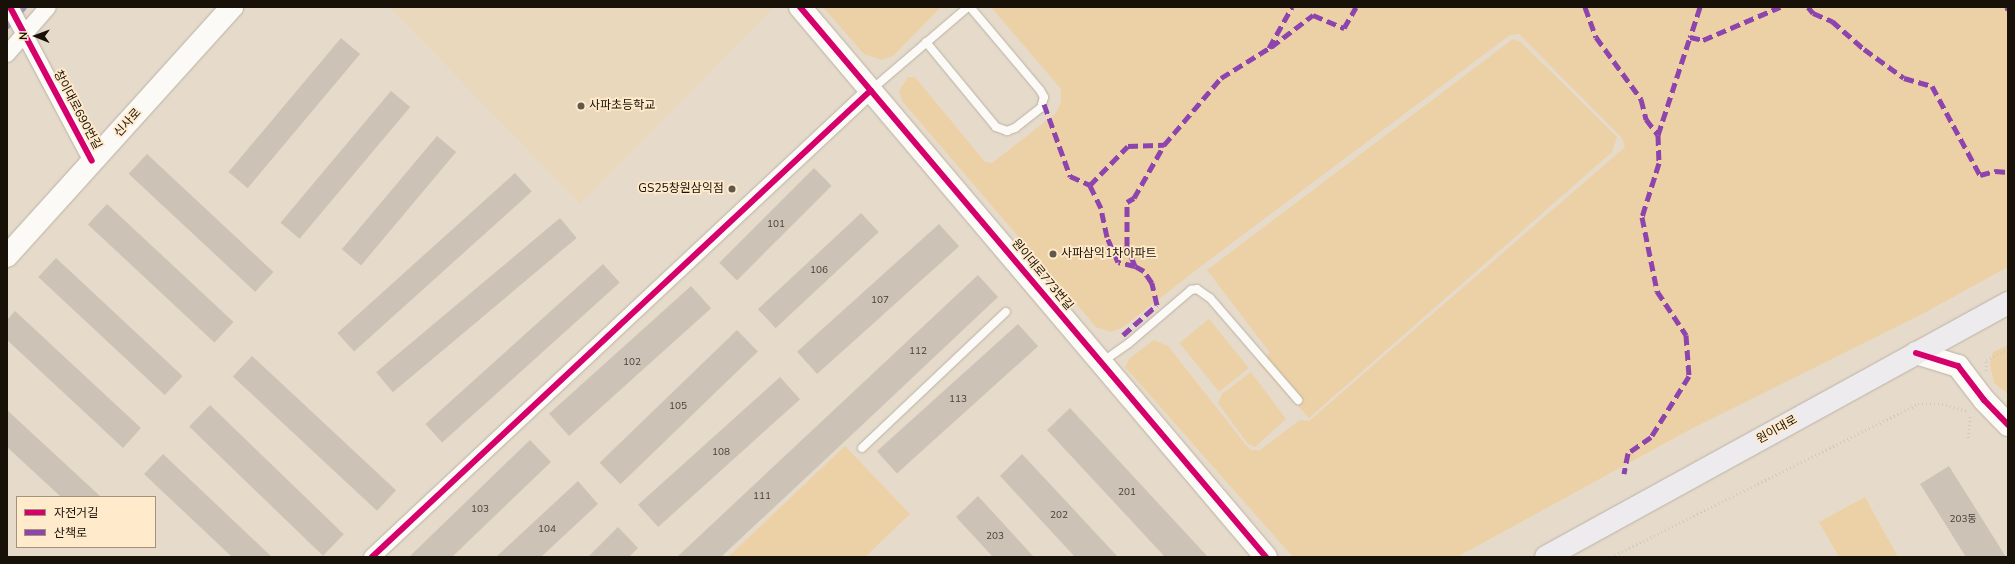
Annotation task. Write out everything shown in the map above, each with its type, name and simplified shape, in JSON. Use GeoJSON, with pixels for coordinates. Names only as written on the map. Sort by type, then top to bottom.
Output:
{"type":"FeatureCollection","features":[{"type":"Feature","properties":{"kind":"main road","name":"원이대로"},"geometry":{"type":"LineString","coordinates":[[1546,557],[2008,304]]}},
{"type":"Feature","properties":{"kind":"street","name":"창이대로690번길"},"geometry":{"type":"LineString","coordinates":[[10,7],[92,161]]}},
{"type":"Feature","properties":{"kind":"street"},"geometry":{"type":"LineString","coordinates":[[7,54],[22,31],[48,7]]}},
{"type":"Feature","properties":{"kind":"street","name":"신사로"},"geometry":{"type":"LineString","coordinates":[[7,256],[232,7]]}},
{"type":"Feature","properties":{"kind":"street","name":"원이대로773번길"},"geometry":{"type":"LineString","coordinates":[[800,7],[1266,557]]}},
{"type":"Feature","properties":{"kind":"street"},"geometry":{"type":"LineString","coordinates":[[372,557],[871,90]]}},
{"type":"Feature","properties":{"kind":"street"},"geometry":{"type":"LineString","coordinates":[[1916,354],[1958,366],[1984,400],[2008,425]]}},
{"type":"Feature","properties":{"kind":"lane"},"geometry":{"type":"LineString","coordinates":[[871,90],[926,42],[969,7],[1040,90],[1044,97],[1041,108],[1015,128],[1007,131],[996,127],[926,42]]}},
{"type":"Feature","properties":{"kind":"lane"},"geometry":{"type":"LineString","coordinates":[[1101,362],[1129,343],[1191,290],[1197,289],[1210,298],[1298,400]]}},
{"type":"Feature","properties":{"kind":"lane"},"geometry":{"type":"LineString","coordinates":[[862,448],[1006,312]]}},
{"type":"Feature","properties":{"kind":"path"},"geometry":{"type":"LineString","coordinates":[[1986,377],[1986,360],[2008,349]]}},
{"type":"Feature","properties":{"kind":"path"},"geometry":{"type":"LineString","coordinates":[[1611,557],[1918,404],[1942,404],[1970,412],[1968,438]]}},
{"type":"Feature","properties":{"kind":"shaded area","name":"사파초등학교"},"geometry":{"type":"Polygon","coordinates":[[[389,7],[773,7],[774,8],[580,204],[389,7]]]}},
{"type":"Feature","properties":{"kind":"shaded area"},"geometry":{"type":"Polygon","coordinates":[[[823,7],[941,7],[893,56],[882,60],[864,54],[823,7]]]}},
{"type":"Feature","properties":{"kind":"shaded area"},"geometry":{"type":"Polygon","coordinates":[[[991,7],[2008,7],[2008,267],[1924,313],[1691,429],[1457,557],[1293,557],[1125,367],[1130,358],[1154,340],[1168,346],[1250,450],[1260,450],[1300,420],[1309,421],[1625,147],[1622,138],[1519,34],[1510,35],[1200,267],[1122,328],[1110,332],[1096,327],[902,101],[899,91],[908,77],[915,77],[985,162],[992,163],[1056,113],[1061,102],[1061,89],[991,7]]]}},
{"type":"Feature","properties":{"kind":"shaded area"},"geometry":{"type":"Polygon","coordinates":[[[1513,39],[1521,42],[1617,137],[1612,152],[1309,418],[1258,363],[1270,353],[1207,270],[1513,39]]]}},
{"type":"Feature","properties":{"kind":"shaded area"},"geometry":{"type":"Polygon","coordinates":[[[1209,319],[1249,368],[1219,392],[1179,343],[1209,319]]]}},
{"type":"Feature","properties":{"kind":"shaded area"},"geometry":{"type":"Polygon","coordinates":[[[2008,345],[2008,394],[1994,383],[1990,364],[1993,352],[2008,345]]]}},
{"type":"Feature","properties":{"kind":"shaded area"},"geometry":{"type":"Polygon","coordinates":[[[1251,372],[1286,419],[1255,447],[1248,444],[1218,403],[1222,394],[1251,372]]]}},
{"type":"Feature","properties":{"kind":"shaded area"},"geometry":{"type":"Polygon","coordinates":[[[845,446],[910,514],[865,557],[728,557],[845,446]]]}},
{"type":"Feature","properties":{"kind":"shaded area"},"geometry":{"type":"Polygon","coordinates":[[[1865,497],[1898,557],[1839,557],[1819,522],[1865,497]]]}},
{"type":"Feature","properties":{"kind":"building"},"geometry":{"type":"Polygon","coordinates":[[[341,38],[360,54],[248,188],[229,172],[341,38]]]}},
{"type":"Feature","properties":{"kind":"building"},"geometry":{"type":"Polygon","coordinates":[[[391,91],[410,107],[300,239],[280,223],[391,91]]]}},
{"type":"Feature","properties":{"kind":"building"},"geometry":{"type":"Polygon","coordinates":[[[437,136],[456,152],[361,265],[342,249],[437,136]]]}},
{"type":"Feature","properties":{"kind":"building"},"geometry":{"type":"Polygon","coordinates":[[[147,154],[274,272],[255,292],[129,174],[147,154]]]}},
{"type":"Feature","properties":{"kind":"building"},"geometry":{"type":"Polygon","coordinates":[[[814,168],[832,186],[737,280],[719,263],[814,168]]]}},
{"type":"Feature","properties":{"kind":"building"},"geometry":{"type":"Polygon","coordinates":[[[515,173],[532,192],[354,352],[337,333],[515,173]]]}},
{"type":"Feature","properties":{"kind":"building"},"geometry":{"type":"Polygon","coordinates":[[[107,204],[234,322],[214,342],[88,224],[107,204]]]}},
{"type":"Feature","properties":{"kind":"building"},"geometry":{"type":"Polygon","coordinates":[[[861,213],[879,232],[776,328],[758,309],[861,213]]]}},
{"type":"Feature","properties":{"kind":"building"},"geometry":{"type":"Polygon","coordinates":[[[560,218],[577,238],[393,392],[376,372],[560,218]]]}},
{"type":"Feature","properties":{"kind":"building"},"geometry":{"type":"Polygon","coordinates":[[[939,224],[959,246],[817,374],[797,352],[939,224]]]}},
{"type":"Feature","properties":{"kind":"building"},"geometry":{"type":"Polygon","coordinates":[[[56,258],[183,376],[165,395],[38,277],[56,258]]]}},
{"type":"Feature","properties":{"kind":"building"},"geometry":{"type":"Polygon","coordinates":[[[603,264],[620,283],[442,443],[425,424],[603,264]]]}},
{"type":"Feature","properties":{"kind":"building"},"geometry":{"type":"Polygon","coordinates":[[[978,275],[998,297],[859,428],[721,557],[677,557],[978,275]]]}},
{"type":"Feature","properties":{"kind":"building"},"geometry":{"type":"Polygon","coordinates":[[[691,286],[711,308],[569,436],[549,414],[691,286]]]}},
{"type":"Feature","properties":{"kind":"building"},"geometry":{"type":"Polygon","coordinates":[[[15,311],[141,428],[123,448],[7,340],[7,320],[15,311]]]}},
{"type":"Feature","properties":{"kind":"building"},"geometry":{"type":"Polygon","coordinates":[[[1018,324],[1038,346],[897,473],[877,451],[1018,324]]]}},
{"type":"Feature","properties":{"kind":"building"},"geometry":{"type":"Polygon","coordinates":[[[737,330],[758,352],[620,484],[600,463],[737,330]]]}},
{"type":"Feature","properties":{"kind":"building"},"geometry":{"type":"Polygon","coordinates":[[[252,356],[396,490],[377,511],[233,376],[252,356]]]}},
{"type":"Feature","properties":{"kind":"building"},"geometry":{"type":"Polygon","coordinates":[[[780,377],[800,399],[658,527],[638,505],[780,377]]]}},
{"type":"Feature","properties":{"kind":"building"},"geometry":{"type":"Polygon","coordinates":[[[210,405],[344,534],[323,556],[189,427],[210,405]]]}},
{"type":"Feature","properties":{"kind":"building"},"geometry":{"type":"Polygon","coordinates":[[[1070,408],[1208,557],[1165,557],[1047,430],[1070,408]]]}},
{"type":"Feature","properties":{"kind":"building"},"geometry":{"type":"Polygon","coordinates":[[[7,410],[100,496],[60,496],[7,447],[7,410]]]}},
{"type":"Feature","properties":{"kind":"building"},"geometry":{"type":"Polygon","coordinates":[[[530,440],[551,462],[452,557],[409,557],[530,440]]]}},
{"type":"Feature","properties":{"kind":"building"},"geometry":{"type":"Polygon","coordinates":[[[163,454],[272,557],[232,557],[144,474],[163,454]]]}},
{"type":"Feature","properties":{"kind":"building"},"geometry":{"type":"Polygon","coordinates":[[[1022,454],[1118,557],[1075,557],[1000,476],[1022,454]]]}},
{"type":"Feature","properties":{"kind":"building"},"geometry":{"type":"Polygon","coordinates":[[[1949,466],[2006,557],[1966,557],[1920,484],[1949,466]]]}},
{"type":"Feature","properties":{"kind":"building"},"geometry":{"type":"Polygon","coordinates":[[[578,481],[598,504],[541,557],[496,557],[578,481]]]}},
{"type":"Feature","properties":{"kind":"building"},"geometry":{"type":"Polygon","coordinates":[[[978,496],[1034,557],[993,557],[956,517],[978,496]]]}},
{"type":"Feature","properties":{"kind":"building"},"geometry":{"type":"Polygon","coordinates":[[[618,527],[638,548],[629,557],[588,557],[618,527]]]}},
{"type":"Feature","properties":{"kind":"waterway"},"geometry":{"type":"LineString","coordinates":[[7,26],[24,7]]}},
{"type":"Feature","properties":{"kind":"marked path"},"geometry":{"type":"LineString","coordinates":[[1123,335],[1157,305],[1152,283],[1144,271],[1135,266],[1127,246],[1127,202],[1134,198],[1164,145],[1221,78],[1269,48],[1292,7]]}},
{"type":"Feature","properties":{"kind":"marked path"},"geometry":{"type":"LineString","coordinates":[[1271,47],[1313,15],[1344,28],[1356,7]]}},
{"type":"Feature","properties":{"kind":"marked path"},"geometry":{"type":"LineString","coordinates":[[1585,7],[1596,37],[1641,99],[1646,119],[1658,135],[1659,163],[1642,217],[1657,291],[1686,335],[1689,376],[1651,437],[1628,453],[1624,474]]}},
{"type":"Feature","properties":{"kind":"marked path"},"geometry":{"type":"LineString","coordinates":[[1700,7],[1690,37],[1703,40],[1780,7]]}},
{"type":"Feature","properties":{"kind":"marked path"},"geometry":{"type":"LineString","coordinates":[[1808,7],[1813,13],[1832,21],[1864,49],[1904,78],[1932,86],[1980,175],[1995,171],[2008,172]]}},
{"type":"Feature","properties":{"kind":"marked path"},"geometry":{"type":"LineString","coordinates":[[1658,135],[1690,37]]}},
{"type":"Feature","properties":{"kind":"marked path"},"geometry":{"type":"LineString","coordinates":[[1044,104],[1070,176],[1090,185]]}},
{"type":"Feature","properties":{"kind":"marked path"},"geometry":{"type":"LineString","coordinates":[[1135,266],[1118,262],[1107,237],[1101,208],[1090,185],[1128,146],[1164,145]]}},
{"type":"Feature","properties":{"kind":"cycle path"},"geometry":{"type":"LineString","coordinates":[[10,7],[92,161]]}},
{"type":"Feature","properties":{"kind":"cycle path"},"geometry":{"type":"LineString","coordinates":[[800,7],[1266,557]]}},
{"type":"Feature","properties":{"kind":"cycle path"},"geometry":{"type":"LineString","coordinates":[[372,557],[871,90]]}},
{"type":"Feature","properties":{"kind":"cycle path"},"geometry":{"type":"LineString","coordinates":[[1916,353],[1958,366],[1984,400],[2008,425]]}},
{"type":"Feature","properties":{"kind":"place","name":"사파초등학교"},"geometry":{"type":"Point","coordinates":[581,106]}},
{"type":"Feature","properties":{"kind":"place","name":"GS25창원삼익점"},"geometry":{"type":"Point","coordinates":[732,189]}},
{"type":"Feature","properties":{"kind":"place","name":"사파삼익1차아파트"},"geometry":{"type":"Point","coordinates":[1053,254]}}]}
